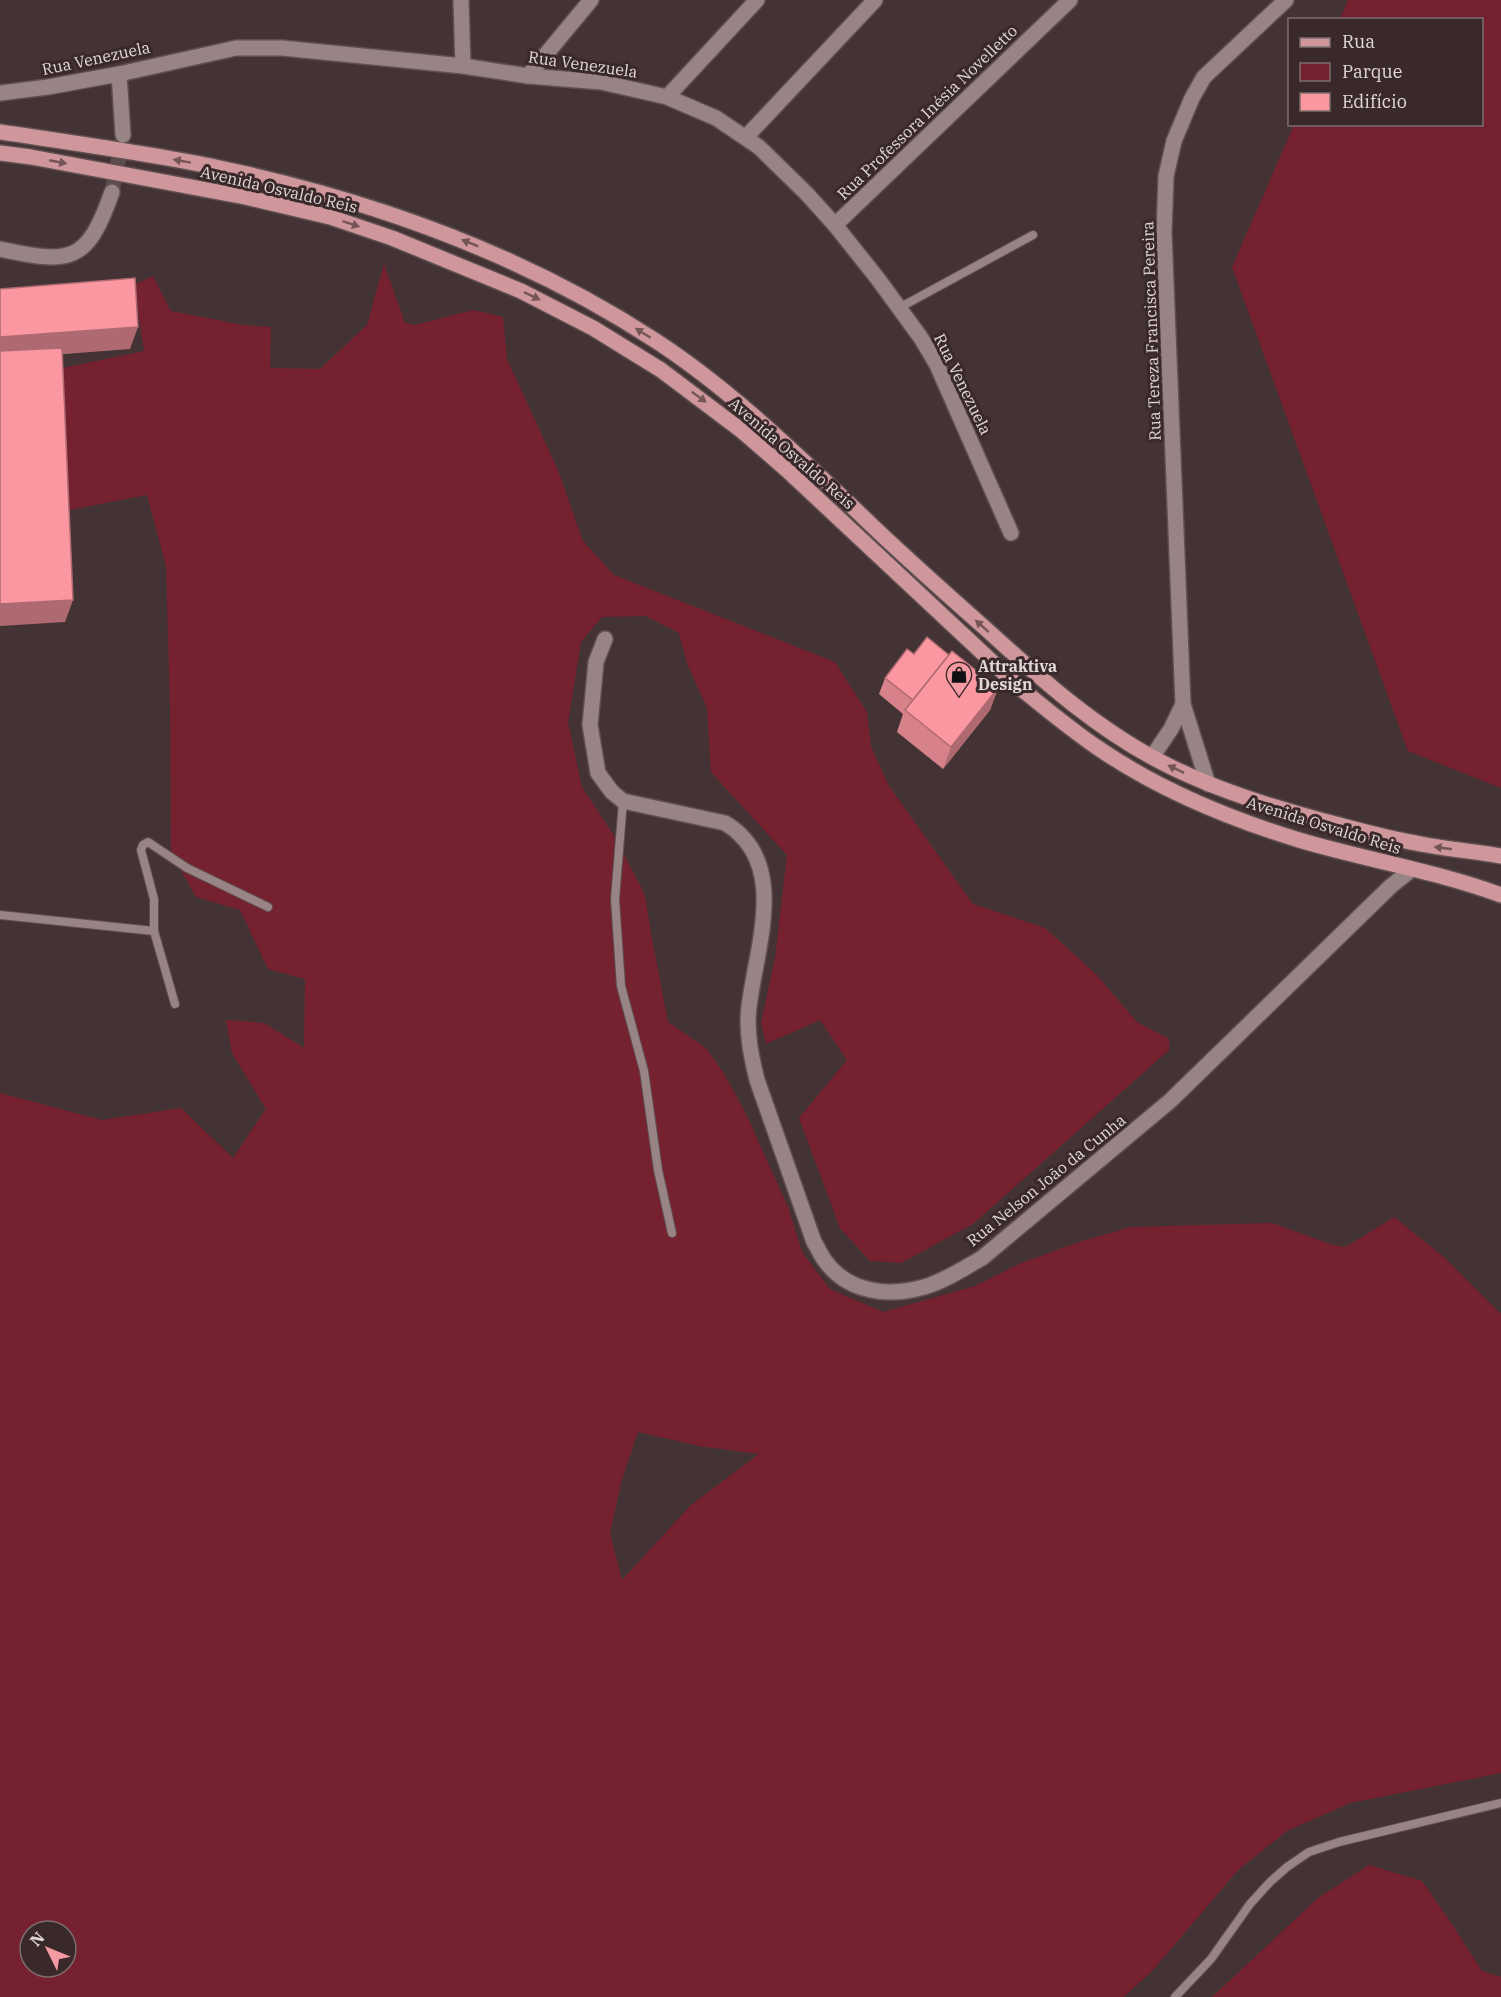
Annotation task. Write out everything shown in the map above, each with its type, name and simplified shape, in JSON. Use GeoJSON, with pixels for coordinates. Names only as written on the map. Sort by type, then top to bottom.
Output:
{"type":"FeatureCollection","features":[{"type":"Feature","properties":{"kind":"main road","name":"Avenida Osvaldo Reis"},"geometry":{"type":"LineString","coordinates":[[0,132],[181,160],[313,190],[387,212],[448,234],[530,269],[655,340],[722,388],[1046,684],[1103,727],[1152,757],[1241,797],[1364,832],[1415,843],[1501,856]]}},
{"type":"Feature","properties":{"kind":"main road","name":"Avenida Osvaldo Reis"},"geometry":{"type":"LineString","coordinates":[[0,153],[245,197],[330,217],[392,238],[521,291],[642,357],[742,431],[788,471],[1019,687],[1099,749],[1142,775],[1241,821],[1299,840],[1501,894]]}},
{"type":"Feature","properties":{"kind":"street"},"geometry":{"type":"LineString","coordinates":[[461,0],[463,66]]}},
{"type":"Feature","properties":{"kind":"street"},"geometry":{"type":"LineString","coordinates":[[528,76],[591,0]]}},
{"type":"Feature","properties":{"kind":"street"},"geometry":{"type":"LineString","coordinates":[[667,97],[758,0]]}},
{"type":"Feature","properties":{"kind":"street"},"geometry":{"type":"LineString","coordinates":[[746,137],[875,0]]}},
{"type":"Feature","properties":{"kind":"street","name":"Rua Professora Inésia Novelletto"},"geometry":{"type":"LineString","coordinates":[[835,225],[1070,0]]}},
{"type":"Feature","properties":{"kind":"street","name":"Rua Tereza Francisca Pereira"},"geometry":{"type":"LineString","coordinates":[[1208,784],[1183,704],[1164,233],[1166,176],[1174,141],[1192,98],[1204,77],[1286,0]]}},
{"type":"Feature","properties":{"kind":"street","name":"Rua Venezuela"},"geometry":{"type":"LineString","coordinates":[[0,93],[119,74],[214,51],[255,46],[601,82],[667,97],[716,118],[746,137],[784,172],[835,225],[899,308],[937,365],[1011,533]]}},
{"type":"Feature","properties":{"kind":"street"},"geometry":{"type":"LineString","coordinates":[[119,74],[123,135]]}},
{"type":"Feature","properties":{"kind":"street"},"geometry":{"type":"LineString","coordinates":[[0,249],[31,256],[70,256],[83,248],[91,237],[112,192]]}},
{"type":"Feature","properties":{"kind":"street"},"geometry":{"type":"LineString","coordinates":[[605,639],[596,662],[590,725],[598,773],[612,792],[623,801]]}},
{"type":"Feature","properties":{"kind":"street","name":"Rua Tereza Francisca Pereira"},"geometry":{"type":"LineString","coordinates":[[1152,757],[1171,729],[1183,704]]}},
{"type":"Feature","properties":{"kind":"street","name":"Rua Nelson João da Cunha"},"geometry":{"type":"LineString","coordinates":[[623,801],[725,823],[739,831],[752,846],[760,868],[764,899],[764,920],[749,1008],[748,1030],[757,1080],[814,1242],[826,1262],[841,1277],[856,1287],[880,1292],[917,1289],[947,1278],[982,1258],[1011,1235],[1170,1101],[1391,886],[1411,870]]}},
{"type":"Feature","properties":{"kind":"lane"},"geometry":{"type":"LineString","coordinates":[[899,308],[1034,235]]}},
{"type":"Feature","properties":{"kind":"lane"},"geometry":{"type":"LineString","coordinates":[[623,801],[615,899],[621,986],[644,1071],[658,1170],[672,1233]]}},
{"type":"Feature","properties":{"kind":"lane"},"geometry":{"type":"LineString","coordinates":[[175,1004],[154,931],[154,899],[141,850],[143,845],[148,842],[187,868],[268,907]]}},
{"type":"Feature","properties":{"kind":"lane"},"geometry":{"type":"LineString","coordinates":[[0,915],[154,931]]}},
{"type":"Feature","properties":{"kind":"lane"},"geometry":{"type":"LineString","coordinates":[[1174,1997],[1211,1959],[1250,1904],[1270,1882],[1309,1852],[1339,1842],[1501,1803]]}},
{"type":"Feature","properties":{"kind":"green space"},"geometry":{"type":"Polygon","coordinates":[[[1348,0],[1501,0],[1501,788],[1408,751],[1232,267],[1294,126],[1483,126],[1483,18],[1340,18],[1348,0]]]}},
{"type":"Feature","properties":{"kind":"green space"},"geometry":{"type":"Polygon","coordinates":[[[384,264],[405,323],[415,325],[473,310],[503,317],[507,359],[558,470],[583,541],[614,575],[835,662],[867,712],[871,747],[889,786],[973,904],[1045,928],[1096,974],[1137,1022],[1169,1039],[1169,1050],[973,1224],[901,1263],[870,1261],[840,1228],[799,1118],[847,1060],[820,1020],[766,1044],[761,1023],[775,958],[787,855],[711,772],[707,708],[687,663],[679,633],[646,616],[602,617],[581,642],[568,723],[582,787],[615,837],[645,895],[668,1022],[706,1048],[725,1075],[747,1116],[788,1207],[802,1252],[830,1289],[883,1312],[975,1286],[1021,1263],[1082,1241],[1131,1227],[1272,1223],[1333,1245],[1346,1247],[1394,1217],[1445,1258],[1501,1314],[1501,1773],[1350,1803],[1287,1831],[1238,1870],[1154,1969],[1124,1997],[0,1997],[0,1093],[102,1120],[181,1108],[233,1158],[266,1109],[232,1053],[226,1020],[264,1023],[304,1048],[305,979],[268,969],[240,910],[196,897],[171,853],[166,566],[147,495],[69,510],[63,368],[144,351],[134,285],[153,276],[171,311],[243,325],[271,327],[270,368],[320,369],[367,325],[384,264]],[[638,1432],[622,1479],[610,1533],[622,1580],[691,1505],[759,1454],[699,1446],[638,1432]]]}},
{"type":"Feature","properties":{"kind":"green space"},"geometry":{"type":"Polygon","coordinates":[[[1369,1865],[1422,1881],[1482,1971],[1501,1977],[1501,1997],[1212,1997],[1318,1898],[1369,1865]]]}},
{"type":"Feature","properties":{"kind":"building"},"geometry":{"type":"Polygon","coordinates":[[[135,278],[138,327],[0,337],[0,289],[135,278]]]}},
{"type":"Feature","properties":{"kind":"building"},"geometry":{"type":"Polygon","coordinates":[[[62,348],[73,600],[0,604],[0,351],[62,348]]]}},
{"type":"Feature","properties":{"kind":"building"},"geometry":{"type":"Polygon","coordinates":[[[927,637],[949,655],[913,700],[885,678],[907,649],[914,654],[927,637]]]}},
{"type":"Feature","properties":{"kind":"building"},"geometry":{"type":"Polygon","coordinates":[[[952,651],[998,688],[951,747],[905,710],[952,651]]]}},
{"type":"Feature","properties":{"kind":"tunnel"},"geometry":{"type":"LineString","coordinates":[[112,192],[123,137]]}},
{"type":"Feature","properties":{"kind":"place","name":"Attraktiva Design"},"geometry":{"type":"Point","coordinates":[959,698]}}]}
